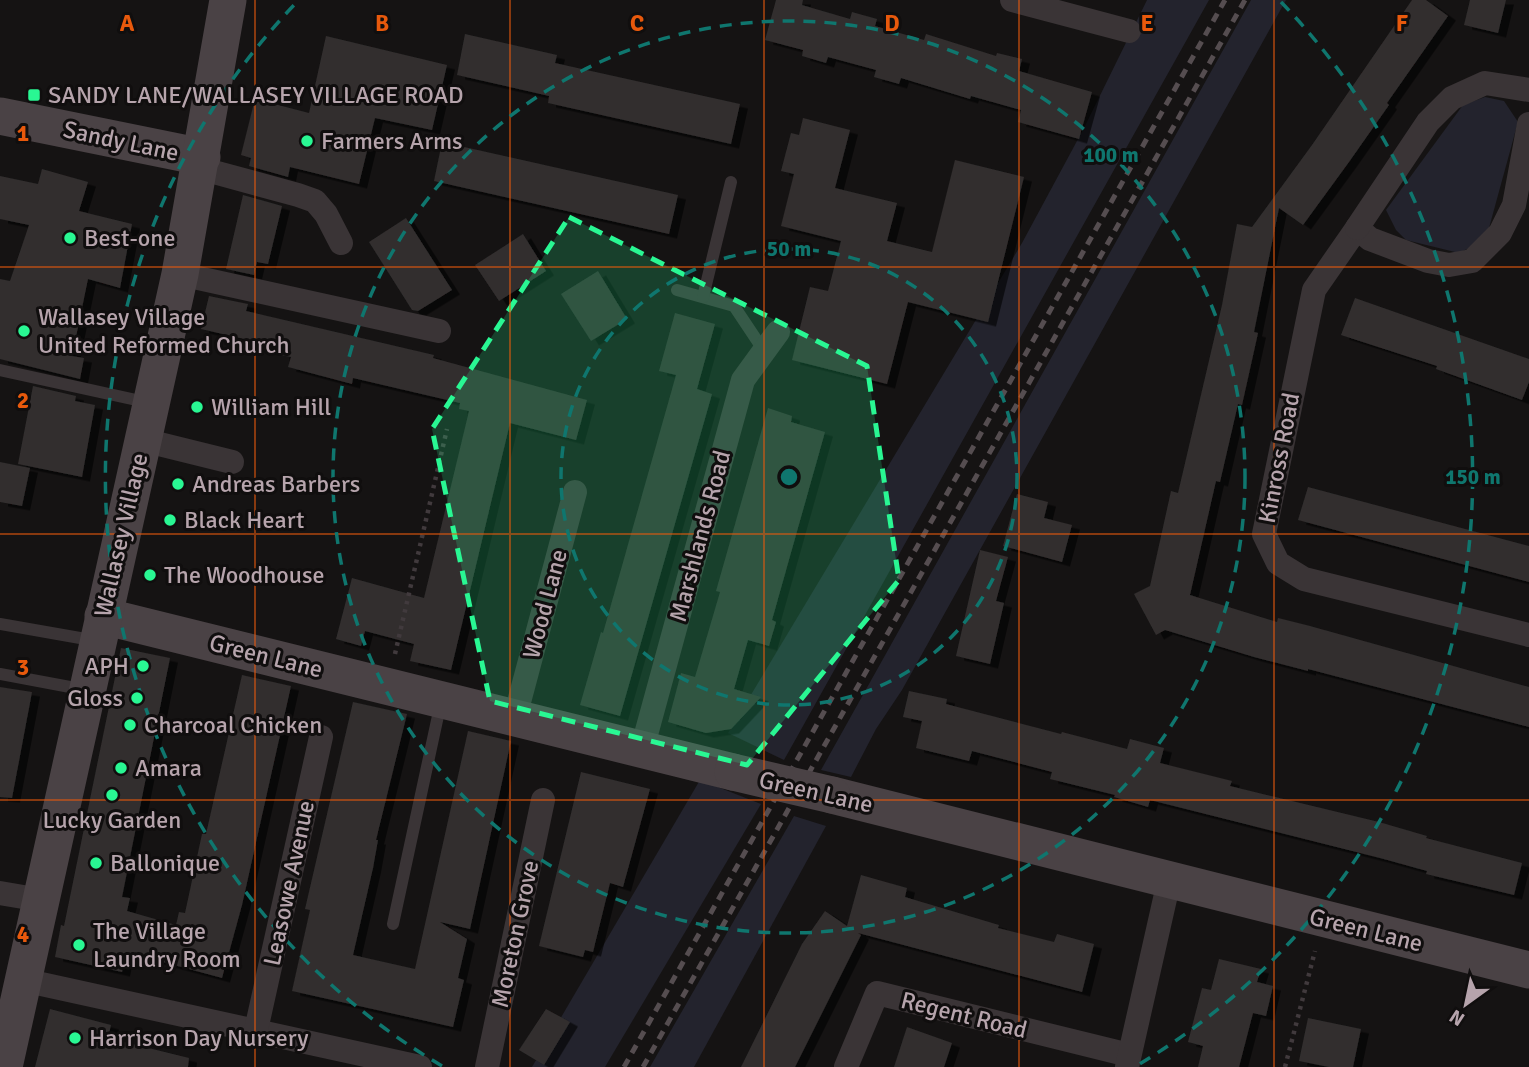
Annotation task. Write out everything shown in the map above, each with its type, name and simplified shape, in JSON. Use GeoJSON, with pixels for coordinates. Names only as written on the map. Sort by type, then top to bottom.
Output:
{"type":"FeatureCollection","features":[{"type":"Feature","properties":{"kind":"street","name":"Wallasey Village"},"geometry":{"type":"LineString","coordinates":[[4,1067],[180,274],[228,0]]}},
{"type":"Feature","properties":{"kind":"street"},"geometry":{"type":"LineString","coordinates":[[1012,0],[1129,31]]}},
{"type":"Feature","properties":{"kind":"street","name":"Kinross Road"},"geometry":{"type":"LineString","coordinates":[[1529,90],[1485,83],[1452,98],[1428,122],[1314,290],[1264,534],[1278,564],[1304,579],[1529,635]]}},
{"type":"Feature","properties":{"kind":"street","name":"Sandy Lane"},"geometry":{"type":"LineString","coordinates":[[0,116],[201,163]]}},
{"type":"Feature","properties":{"kind":"street"},"geometry":{"type":"LineString","coordinates":[[1357,228],[1370,239],[1428,261],[1450,265],[1472,261],[1500,233],[1514,205],[1529,124]]}},
{"type":"Feature","properties":{"kind":"street"},"geometry":{"type":"LineString","coordinates":[[201,163],[315,201],[326,214],[341,243]]}},
{"type":"Feature","properties":{"kind":"street"},"geometry":{"type":"LineString","coordinates":[[180,274],[439,331]]}},
{"type":"Feature","properties":{"kind":"street","name":"Marshlands Road"},"geometry":{"type":"LineString","coordinates":[[642,749],[743,380],[771,342]]}},
{"type":"Feature","properties":{"kind":"street"},"geometry":{"type":"LineString","coordinates":[[143,440],[232,462]]}},
{"type":"Feature","properties":{"kind":"street","name":"Wood Lane"},"geometry":{"type":"LineString","coordinates":[[515,717],[575,492]]}},
{"type":"Feature","properties":{"kind":"street","name":"Green Lane"},"geometry":{"type":"LineString","coordinates":[[100,629],[387,685],[965,827],[1169,881],[1529,970]]}},
{"type":"Feature","properties":{"kind":"street","name":"Leasowe Avenue"},"geometry":{"type":"LineString","coordinates":[[256,1030],[321,737]]}},
{"type":"Feature","properties":{"kind":"street","name":"Moreton Grove"},"geometry":{"type":"LineString","coordinates":[[487,1067],[543,800]]}},
{"type":"Feature","properties":{"kind":"street"},"geometry":{"type":"LineString","coordinates":[[1128,1061],[1169,881]]}},
{"type":"Feature","properties":{"kind":"street"},"geometry":{"type":"LineString","coordinates":[[0,893],[41,900]]}},
{"type":"Feature","properties":{"kind":"street"},"geometry":{"type":"LineString","coordinates":[[23,980],[420,1067]]}},
{"type":"Feature","properties":{"kind":"street","name":"Regent Road"},"geometry":{"type":"LineString","coordinates":[[846,1067],[877,993],[1128,1061]]}},
{"type":"Feature","properties":{"kind":"lane"},"geometry":{"type":"LineString","coordinates":[[703,297],[732,182]]}},
{"type":"Feature","properties":{"kind":"lane"},"geometry":{"type":"LineString","coordinates":[[677,290],[734,306],[771,342]]}},
{"type":"Feature","properties":{"kind":"lane"},"geometry":{"type":"LineString","coordinates":[[0,370],[151,403]]}},
{"type":"Feature","properties":{"kind":"lane"},"geometry":{"type":"LineString","coordinates":[[0,624],[100,629]]}},
{"type":"Feature","properties":{"kind":"lane"},"geometry":{"type":"LineString","coordinates":[[0,674],[87,690]]}},
{"type":"Feature","properties":{"kind":"lane"},"geometry":{"type":"LineString","coordinates":[[393,924],[442,699]]}},
{"type":"Feature","properties":{"kind":"path"},"geometry":{"type":"LineString","coordinates":[[387,685],[447,429]]}},
{"type":"Feature","properties":{"kind":"path"},"geometry":{"type":"LineString","coordinates":[[1285,1067],[1323,919]]}},
{"type":"Feature","properties":{"kind":"highlighted area"},"geometry":{"type":"Polygon","coordinates":[[[569,217],[867,366],[899,580],[747,765],[490,701],[432,429],[569,217]]]}},
{"type":"Feature","properties":{"kind":"shaded area"},"geometry":{"type":"Polygon","coordinates":[[[1147,0],[1209,0],[784,760],[728,733],[1022,243],[1084,128],[1147,0]]]}},
{"type":"Feature","properties":{"kind":"shaded area"},"geometry":{"type":"Polygon","coordinates":[[[1251,0],[1286,0],[851,777],[821,770],[1251,0]]]}},
{"type":"Feature","properties":{"kind":"shaded area"},"geometry":{"type":"Polygon","coordinates":[[[1485,97],[1504,101],[1518,122],[1489,228],[1475,245],[1459,253],[1406,240],[1396,230],[1386,210],[1463,105],[1485,97]]]}},
{"type":"Feature","properties":{"kind":"shaded area"},"geometry":{"type":"Polygon","coordinates":[[[700,780],[761,804],[605,1067],[532,1067],[700,780]]]}},
{"type":"Feature","properties":{"kind":"shaded area"},"geometry":{"type":"Polygon","coordinates":[[[794,816],[826,826],[694,1067],[650,1067],[794,816]]]}},
{"type":"Feature","properties":{"kind":"building"},"geometry":{"type":"Polygon","coordinates":[[[776,0],[803,0],[802,5],[850,19],[852,12],[877,19],[875,26],[924,40],[926,34],[996,56],[997,53],[1022,59],[1019,71],[1092,92],[1079,139],[1018,122],[1021,110],[971,96],[970,99],[901,78],[899,84],[874,77],[876,70],[828,57],[826,63],[802,56],[803,50],[765,40],[776,0]]]}},
{"type":"Feature","properties":{"kind":"building"},"geometry":{"type":"Polygon","coordinates":[[[1412,0],[1426,0],[1448,16],[1387,103],[1389,105],[1303,225],[1279,208],[1254,332],[1258,333],[1242,405],[1238,404],[1220,482],[1216,481],[1190,595],[1277,622],[1278,618],[1310,626],[1529,687],[1529,727],[1254,657],[1165,630],[1156,635],[1134,594],[1150,586],[1171,491],[1178,493],[1222,305],[1237,224],[1252,227],[1412,0]]]}},
{"type":"Feature","properties":{"kind":"building"},"geometry":{"type":"Polygon","coordinates":[[[1470,0],[1506,0],[1498,33],[1464,25],[1470,0]]]}},
{"type":"Feature","properties":{"kind":"building"},"geometry":{"type":"Polygon","coordinates":[[[465,34],[557,55],[555,63],[740,104],[731,144],[548,103],[549,96],[457,75],[465,34]]]}},
{"type":"Feature","properties":{"kind":"building"},"geometry":{"type":"Polygon","coordinates":[[[326,36],[447,65],[432,130],[375,118],[359,184],[290,167],[288,177],[249,166],[251,158],[241,155],[255,99],[309,113],[326,36]]]}},
{"type":"Feature","properties":{"kind":"building"},"geometry":{"type":"Polygon","coordinates":[[[803,118],[850,130],[835,188],[897,203],[887,241],[932,252],[955,160],[1024,177],[988,322],[908,302],[887,384],[792,360],[810,287],[828,291],[841,241],[781,226],[794,174],[781,171],[791,133],[799,135],[803,118]]]}},
{"type":"Feature","properties":{"kind":"building"},"geometry":{"type":"Polygon","coordinates":[[[442,142],[678,195],[669,234],[434,181],[442,142]]]}},
{"type":"Feature","properties":{"kind":"building"},"geometry":{"type":"Polygon","coordinates":[[[42,169],[88,182],[79,211],[132,224],[120,288],[88,279],[72,356],[84,358],[80,379],[0,359],[0,279],[10,281],[29,225],[0,219],[0,176],[38,184],[42,169]]]}},
{"type":"Feature","properties":{"kind":"building"},"geometry":{"type":"Polygon","coordinates":[[[243,195],[282,206],[268,264],[257,262],[254,275],[226,269],[243,195]]]}},
{"type":"Feature","properties":{"kind":"building"},"geometry":{"type":"Polygon","coordinates":[[[406,218],[452,290],[418,311],[412,310],[369,242],[406,218]]]}},
{"type":"Feature","properties":{"kind":"building"},"geometry":{"type":"Polygon","coordinates":[[[523,234],[546,271],[499,301],[475,265],[523,234]]]}},
{"type":"Feature","properties":{"kind":"building"},"geometry":{"type":"Polygon","coordinates":[[[598,271],[627,319],[591,341],[561,294],[598,271]]]}},
{"type":"Feature","properties":{"kind":"building"},"geometry":{"type":"Polygon","coordinates":[[[209,296],[248,304],[246,311],[434,355],[433,358],[587,400],[576,440],[510,423],[451,670],[410,661],[414,644],[365,631],[361,646],[336,639],[352,578],[424,598],[469,411],[459,409],[460,403],[353,378],[352,384],[288,367],[291,357],[281,355],[283,348],[201,329],[209,296]]]}},
{"type":"Feature","properties":{"kind":"building"},"geometry":{"type":"Polygon","coordinates":[[[1355,298],[1529,359],[1529,382],[1522,400],[1436,369],[1437,366],[1341,335],[1355,298]]]}},
{"type":"Feature","properties":{"kind":"building"},"geometry":{"type":"Polygon","coordinates":[[[675,313],[715,324],[697,389],[712,394],[620,716],[580,705],[676,375],[659,371],[675,313]]]}},
{"type":"Feature","properties":{"kind":"building"},"geometry":{"type":"Polygon","coordinates":[[[33,386],[76,396],[75,401],[95,405],[82,477],[18,464],[33,386]]]}},
{"type":"Feature","properties":{"kind":"building"},"geometry":{"type":"Polygon","coordinates":[[[768,408],[792,416],[791,422],[825,432],[772,620],[776,622],[769,646],[748,640],[734,689],[761,697],[731,729],[706,733],[668,722],[681,673],[695,677],[720,592],[716,591],[768,408]]]}},
{"type":"Feature","properties":{"kind":"building"},"geometry":{"type":"Polygon","coordinates":[[[0,462],[30,468],[22,506],[0,502],[0,462]]]}},
{"type":"Feature","properties":{"kind":"building"},"geometry":{"type":"Polygon","coordinates":[[[1308,487],[1529,546],[1529,582],[1298,520],[1308,487]]]}},
{"type":"Feature","properties":{"kind":"building"},"geometry":{"type":"Polygon","coordinates":[[[1017,494],[1048,502],[1044,518],[1072,525],[1062,562],[1003,546],[1017,494]]]}},
{"type":"Feature","properties":{"kind":"building"},"geometry":{"type":"Polygon","coordinates":[[[980,550],[1008,557],[996,601],[1004,603],[990,664],[956,656],[980,550]]]}},
{"type":"Feature","properties":{"kind":"building"},"geometry":{"type":"Polygon","coordinates":[[[121,648],[170,658],[122,897],[130,898],[127,911],[176,925],[179,912],[185,913],[202,834],[206,834],[242,675],[291,686],[242,905],[222,978],[126,952],[122,972],[55,957],[61,925],[64,926],[121,648]]]}},
{"type":"Feature","properties":{"kind":"building"},"geometry":{"type":"Polygon","coordinates":[[[0,687],[32,692],[12,798],[0,797],[0,687]]]}},
{"type":"Feature","properties":{"kind":"building"},"geometry":{"type":"Polygon","coordinates":[[[909,691],[947,699],[946,704],[1127,749],[1130,739],[1164,748],[1160,763],[1232,781],[1230,786],[1379,822],[1427,836],[1426,838],[1522,863],[1514,895],[1150,800],[1148,807],[1114,797],[1115,795],[1050,779],[1052,772],[972,751],[969,761],[916,748],[922,721],[903,717],[909,691]]]}},
{"type":"Feature","properties":{"kind":"building"},"geometry":{"type":"Polygon","coordinates":[[[353,702],[407,714],[376,840],[373,868],[353,955],[415,969],[468,731],[511,741],[470,929],[440,922],[467,939],[458,978],[464,980],[453,1027],[292,991],[310,910],[305,909],[353,702]]]}},
{"type":"Feature","properties":{"kind":"building"},"geometry":{"type":"Polygon","coordinates":[[[581,772],[650,789],[623,887],[610,883],[593,952],[585,950],[583,957],[539,946],[581,772]]]}},
{"type":"Feature","properties":{"kind":"building"},"geometry":{"type":"Polygon","coordinates":[[[861,875],[907,888],[905,897],[999,925],[998,928],[1054,942],[1057,934],[1094,944],[1082,992],[858,933],[861,935],[795,1067],[741,1067],[802,944],[825,911],[847,926],[861,875]]]}},
{"type":"Feature","properties":{"kind":"building"},"geometry":{"type":"Polygon","coordinates":[[[1219,959],[1261,969],[1257,982],[1273,986],[1266,1016],[1253,1013],[1239,1067],[1198,1067],[1203,1046],[1188,1042],[1202,988],[1211,990],[1219,959]]]}},
{"type":"Feature","properties":{"kind":"building"},"geometry":{"type":"Polygon","coordinates":[[[50,1009],[111,1025],[108,1038],[189,1058],[188,1067],[35,1067],[50,1009]]]}},
{"type":"Feature","properties":{"kind":"building"},"geometry":{"type":"Polygon","coordinates":[[[546,1009],[570,1022],[544,1065],[519,1050],[546,1009]]]}},
{"type":"Feature","properties":{"kind":"building"},"geometry":{"type":"Polygon","coordinates":[[[1308,1018],[1361,1029],[1353,1067],[1329,1067],[1299,1061],[1308,1018]]]}},
{"type":"Feature","properties":{"kind":"building"},"geometry":{"type":"Polygon","coordinates":[[[907,1027],[952,1043],[944,1067],[894,1067],[907,1027]]]}},
{"type":"Feature","properties":{"kind":"railway"},"geometry":{"type":"LineString","coordinates":[[624,1067],[1225,0]]}},
{"type":"Feature","properties":{"kind":"railway"},"geometry":{"type":"LineString","coordinates":[[643,1067],[1245,0]]}},
{"type":"Feature","properties":{"kind":"place","name":"SANDY LANE/WALLASEY VILLAGE ROAD"},"geometry":{"type":"Point","coordinates":[34,95]}},
{"type":"Feature","properties":{"kind":"place","name":"Farmers Arms"},"geometry":{"type":"Point","coordinates":[307,141]}},
{"type":"Feature","properties":{"kind":"place","name":"Best-one"},"geometry":{"type":"Point","coordinates":[70,238]}},
{"type":"Feature","properties":{"kind":"place","name":"Wallasey Village United Reformed Church"},"geometry":{"type":"Point","coordinates":[24,331]}},
{"type":"Feature","properties":{"kind":"place","name":"William Hill"},"geometry":{"type":"Point","coordinates":[197,407]}},
{"type":"Feature","properties":{"kind":"place","name":"Andreas Barbers"},"geometry":{"type":"Point","coordinates":[178,484]}},
{"type":"Feature","properties":{"kind":"place","name":"Black Heart"},"geometry":{"type":"Point","coordinates":[170,520]}},
{"type":"Feature","properties":{"kind":"place","name":"The Woodhouse"},"geometry":{"type":"Point","coordinates":[150,575]}},
{"type":"Feature","properties":{"kind":"place","name":"APH"},"geometry":{"type":"Point","coordinates":[143,666]}},
{"type":"Feature","properties":{"kind":"place","name":"Gloss"},"geometry":{"type":"Point","coordinates":[137,698]}},
{"type":"Feature","properties":{"kind":"place","name":"Charcoal Chicken"},"geometry":{"type":"Point","coordinates":[130,725]}},
{"type":"Feature","properties":{"kind":"place","name":"Amara"},"geometry":{"type":"Point","coordinates":[121,768]}},
{"type":"Feature","properties":{"kind":"place","name":"Lucky Garden"},"geometry":{"type":"Point","coordinates":[112,795]}},
{"type":"Feature","properties":{"kind":"place","name":"Ballonique"},"geometry":{"type":"Point","coordinates":[96,863]}},
{"type":"Feature","properties":{"kind":"place","name":"The Village Laundry Room"},"geometry":{"type":"Point","coordinates":[79,945]}},
{"type":"Feature","properties":{"kind":"place","name":"Harrison Day Nursery"},"geometry":{"type":"Point","coordinates":[75,1038]}}]}
